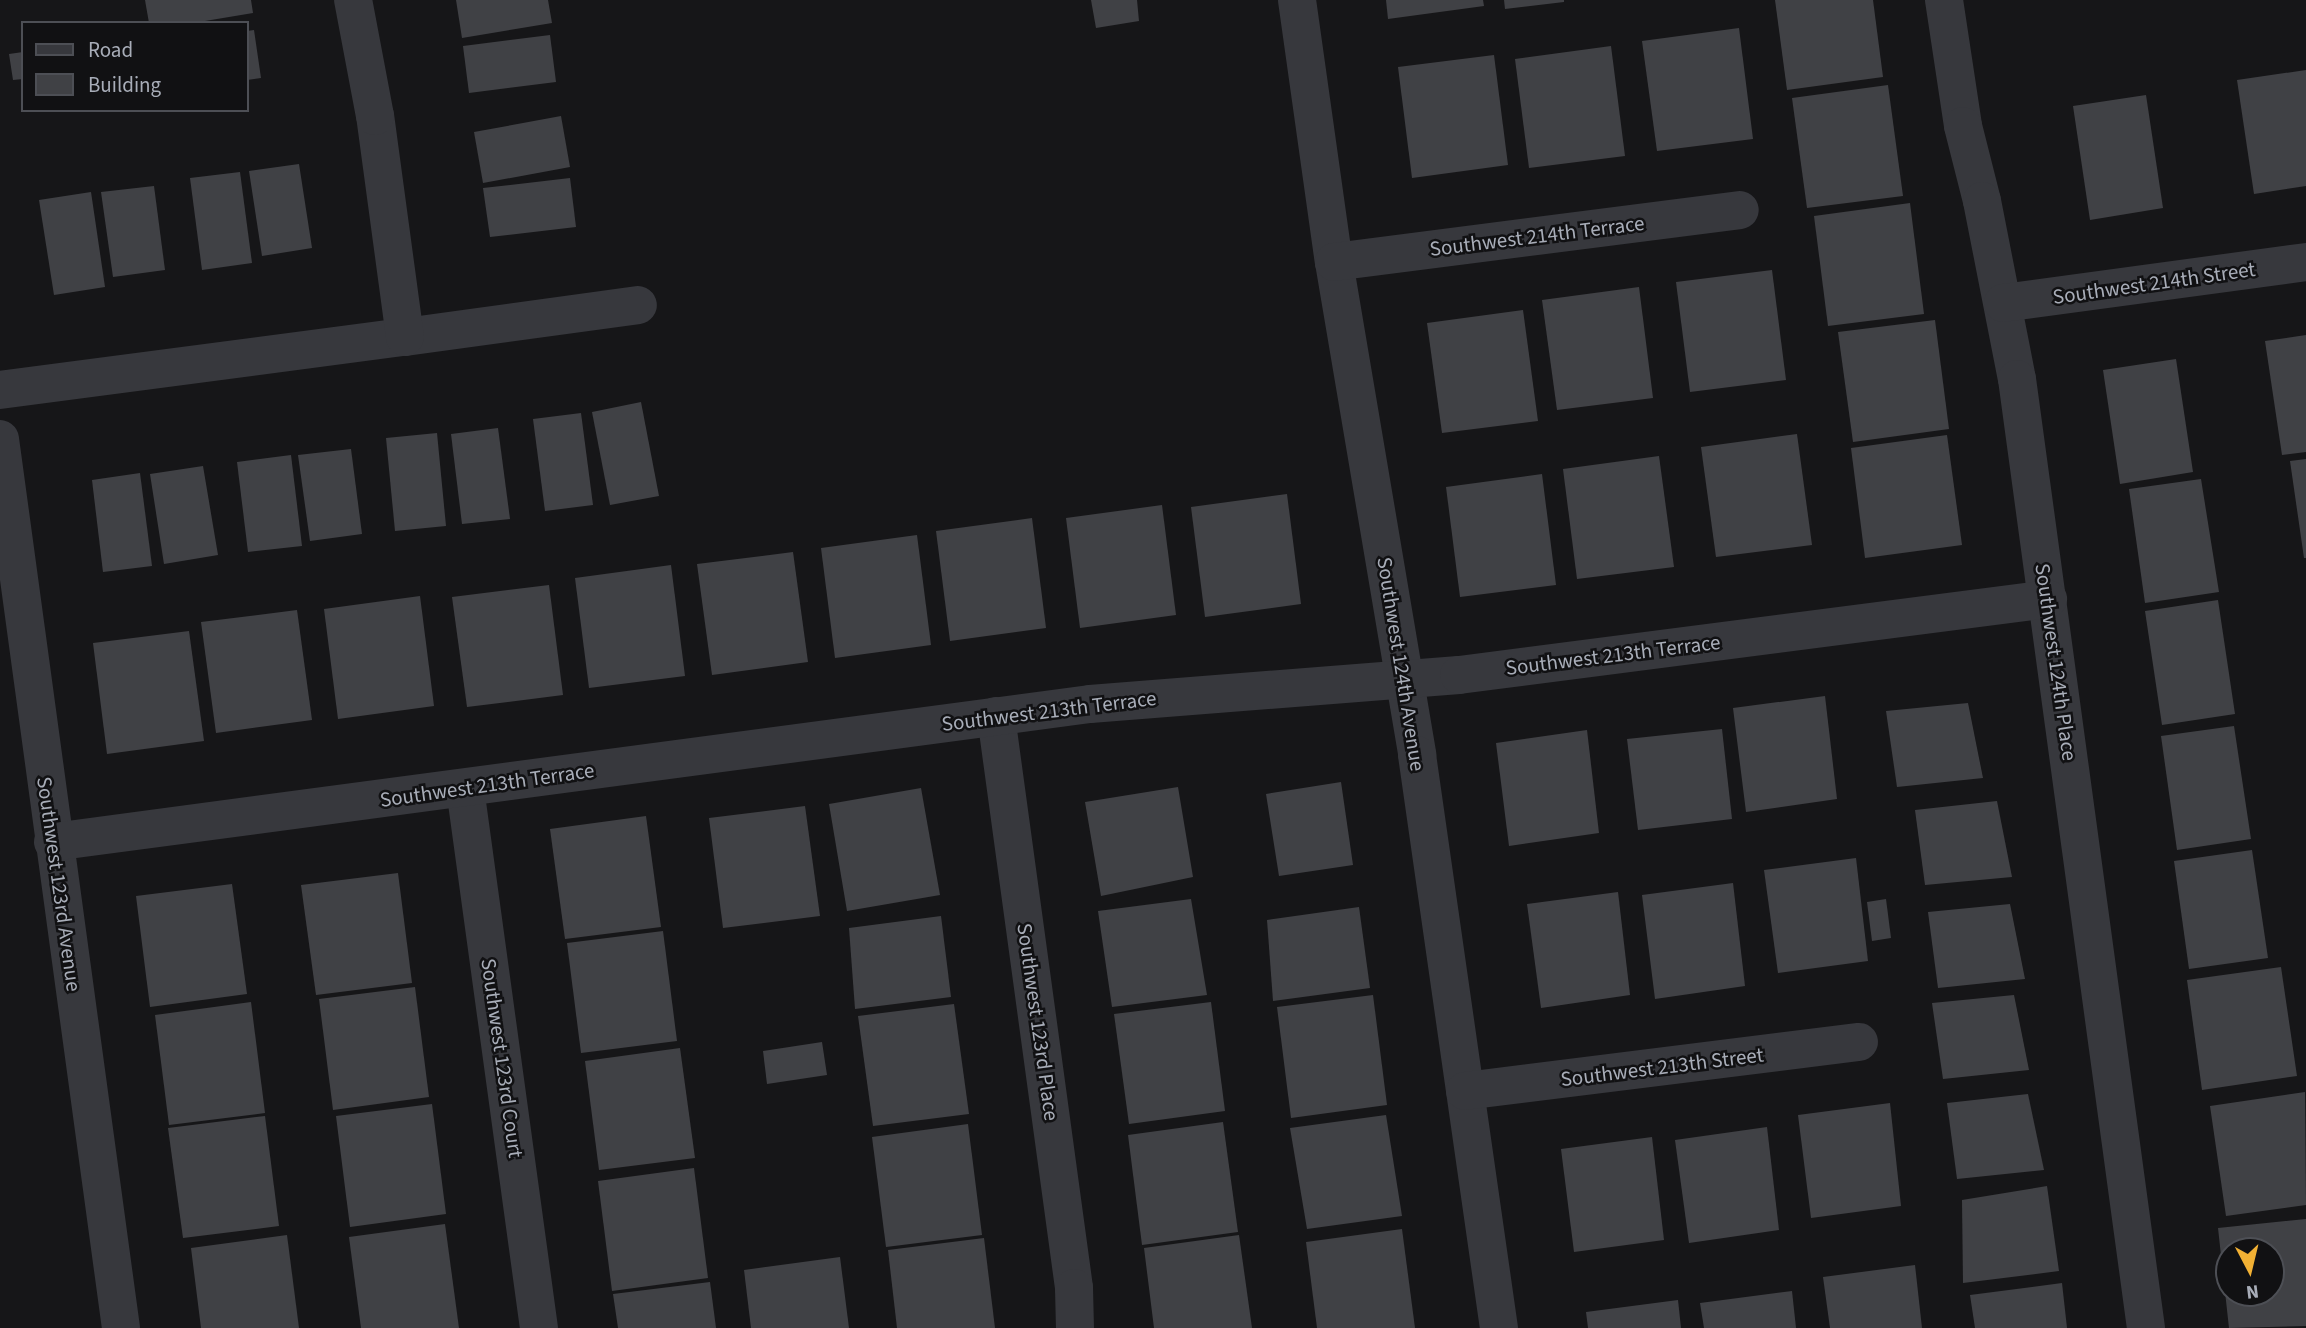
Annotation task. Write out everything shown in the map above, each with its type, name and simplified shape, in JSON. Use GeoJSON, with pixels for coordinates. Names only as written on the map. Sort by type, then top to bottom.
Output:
{"type":"FeatureCollection","features":[{"type":"Feature","properties":{"kind":"street"},"geometry":{"type":"LineString","coordinates":[[353,0],[375,116],[405,337]]}},
{"type":"Feature","properties":{"kind":"street","name":"Southwest 124th Avenue"},"geometry":{"type":"LineString","coordinates":[[1297,0],[1334,262],[1404,679],[1499,1328]]}},
{"type":"Feature","properties":{"kind":"street","name":"Southwest 124th Place"},"geometry":{"type":"LineString","coordinates":[[1944,0],[1963,126],[2003,303],[2048,599],[2147,1328]]}},
{"type":"Feature","properties":{"kind":"street","name":"Southwest 214th Terrace"},"geometry":{"type":"LineString","coordinates":[[1334,262],[1740,211]]}},
{"type":"Feature","properties":{"kind":"street","name":"Southwest 214th Street"},"geometry":{"type":"LineString","coordinates":[[2003,303],[2306,262]]}},
{"type":"Feature","properties":{"kind":"street"},"geometry":{"type":"LineString","coordinates":[[0,390],[638,305]]}},
{"type":"Feature","properties":{"kind":"street","name":"Southwest 123rd Avenue"},"geometry":{"type":"LineString","coordinates":[[0,439],[12,636],[53,842],[121,1328]]}},
{"type":"Feature","properties":{"kind":"street","name":"Southwest 213th Terrace"},"geometry":{"type":"LineString","coordinates":[[53,842],[1090,704],[1404,679],[2048,599]]}},
{"type":"Feature","properties":{"kind":"street","name":"Southwest 123rd Place"},"geometry":{"type":"LineString","coordinates":[[996,716],[1074,1288],[1075,1328]]}},
{"type":"Feature","properties":{"kind":"street","name":"Southwest 123rd Court"},"geometry":{"type":"LineString","coordinates":[[465,788],[539,1328]]}},
{"type":"Feature","properties":{"kind":"street","name":"Southwest 213th Street"},"geometry":{"type":"LineString","coordinates":[[1465,1091],[1858,1042]]}},
{"type":"Feature","properties":{"kind":"building"},"geometry":{"type":"Polygon","coordinates":[[[145,0],[251,0],[253,13],[205,21],[149,21],[145,0]]]}},
{"type":"Feature","properties":{"kind":"building"},"geometry":{"type":"Polygon","coordinates":[[[456,0],[548,0],[552,23],[462,38],[456,0]]]}},
{"type":"Feature","properties":{"kind":"building"},"geometry":{"type":"Polygon","coordinates":[[[1091,0],[1137,0],[1139,21],[1096,28],[1091,0]]]}},
{"type":"Feature","properties":{"kind":"building"},"geometry":{"type":"Polygon","coordinates":[[[1386,0],[1483,0],[1484,6],[1388,19],[1386,0]]]}},
{"type":"Feature","properties":{"kind":"building"},"geometry":{"type":"Polygon","coordinates":[[[1504,0],[1564,0],[1564,2],[1505,9],[1504,0]]]}},
{"type":"Feature","properties":{"kind":"building"},"geometry":{"type":"Polygon","coordinates":[[[1775,0],[1873,0],[1883,77],[1787,90],[1775,0]]]}},
{"type":"Feature","properties":{"kind":"building"},"geometry":{"type":"Polygon","coordinates":[[[1739,28],[1753,139],[1657,151],[1642,41],[1739,28]]]}},
{"type":"Feature","properties":{"kind":"building"},"geometry":{"type":"Polygon","coordinates":[[[254,30],[261,78],[248,80],[248,31],[254,30]]]}},
{"type":"Feature","properties":{"kind":"building"},"geometry":{"type":"Polygon","coordinates":[[[550,35],[556,82],[469,93],[463,46],[550,35]]]}},
{"type":"Feature","properties":{"kind":"building"},"geometry":{"type":"Polygon","coordinates":[[[1611,46],[1625,156],[1529,168],[1515,59],[1611,46]]]}},
{"type":"Feature","properties":{"kind":"building"},"geometry":{"type":"Polygon","coordinates":[[[21,52],[21,79],[13,80],[9,54],[21,52]]]}},
{"type":"Feature","properties":{"kind":"building"},"geometry":{"type":"Polygon","coordinates":[[[1494,55],[1508,165],[1412,178],[1398,67],[1494,55]]]}},
{"type":"Feature","properties":{"kind":"building"},"geometry":{"type":"Polygon","coordinates":[[[2306,70],[2306,186],[2254,194],[2237,80],[2306,70]]]}},
{"type":"Feature","properties":{"kind":"building"},"geometry":{"type":"Polygon","coordinates":[[[1888,85],[1903,196],[1807,208],[1792,98],[1888,85]]]}},
{"type":"Feature","properties":{"kind":"building"},"geometry":{"type":"Polygon","coordinates":[[[2146,95],[2163,208],[2090,220],[2073,106],[2146,95]]]}},
{"type":"Feature","properties":{"kind":"building"},"geometry":{"type":"Polygon","coordinates":[[[561,116],[570,167],[483,183],[474,132],[561,116]]]}},
{"type":"Feature","properties":{"kind":"building"},"geometry":{"type":"Polygon","coordinates":[[[299,164],[312,248],[262,256],[249,171],[299,164]]]}},
{"type":"Feature","properties":{"kind":"building"},"geometry":{"type":"Polygon","coordinates":[[[240,172],[252,263],[202,270],[190,178],[240,172]]]}},
{"type":"Feature","properties":{"kind":"building"},"geometry":{"type":"Polygon","coordinates":[[[570,178],[576,227],[490,237],[483,188],[570,178]]]}},
{"type":"Feature","properties":{"kind":"building"},"geometry":{"type":"Polygon","coordinates":[[[154,186],[165,270],[113,277],[101,192],[154,186]]]}},
{"type":"Feature","properties":{"kind":"building"},"geometry":{"type":"Polygon","coordinates":[[[91,192],[105,287],[54,295],[39,200],[91,192]]]}},
{"type":"Feature","properties":{"kind":"building"},"geometry":{"type":"Polygon","coordinates":[[[1910,203],[1924,314],[1828,326],[1814,216],[1910,203]]]}},
{"type":"Feature","properties":{"kind":"building"},"geometry":{"type":"Polygon","coordinates":[[[1772,270],[1786,380],[1690,392],[1676,282],[1772,270]]]}},
{"type":"Feature","properties":{"kind":"building"},"geometry":{"type":"Polygon","coordinates":[[[1639,287],[1653,398],[1557,410],[1542,300],[1639,287]]]}},
{"type":"Feature","properties":{"kind":"building"},"geometry":{"type":"Polygon","coordinates":[[[1523,310],[1538,421],[1442,433],[1427,323],[1523,310]]]}},
{"type":"Feature","properties":{"kind":"building"},"geometry":{"type":"Polygon","coordinates":[[[1935,320],[1949,429],[1853,442],[1838,332],[1935,320]]]}},
{"type":"Feature","properties":{"kind":"building"},"geometry":{"type":"Polygon","coordinates":[[[2306,335],[2306,452],[2282,455],[2265,341],[2306,335]]]}},
{"type":"Feature","properties":{"kind":"building"},"geometry":{"type":"Polygon","coordinates":[[[2176,359],[2193,472],[2120,484],[2103,370],[2176,359]]]}},
{"type":"Feature","properties":{"kind":"building"},"geometry":{"type":"Polygon","coordinates":[[[641,402],[659,496],[610,505],[592,412],[641,402]]]}},
{"type":"Feature","properties":{"kind":"building"},"geometry":{"type":"Polygon","coordinates":[[[581,413],[593,505],[545,511],[533,419],[581,413]]]}},
{"type":"Feature","properties":{"kind":"building"},"geometry":{"type":"Polygon","coordinates":[[[498,428],[510,519],[462,524],[451,434],[498,428]]]}},
{"type":"Feature","properties":{"kind":"building"},"geometry":{"type":"Polygon","coordinates":[[[437,433],[446,526],[395,531],[386,438],[437,433]]]}},
{"type":"Feature","properties":{"kind":"building"},"geometry":{"type":"Polygon","coordinates":[[[1797,434],[1812,545],[1716,557],[1701,447],[1797,434]]]}},
{"type":"Feature","properties":{"kind":"building"},"geometry":{"type":"Polygon","coordinates":[[[1947,435],[1962,545],[1865,558],[1851,448],[1947,435]]]}},
{"type":"Feature","properties":{"kind":"building"},"geometry":{"type":"Polygon","coordinates":[[[351,449],[362,534],[310,541],[298,455],[351,449]]]}},
{"type":"Feature","properties":{"kind":"building"},"geometry":{"type":"Polygon","coordinates":[[[291,455],[302,546],[248,552],[237,462],[291,455]]]}},
{"type":"Feature","properties":{"kind":"building"},"geometry":{"type":"Polygon","coordinates":[[[1659,456],[1674,567],[1577,579],[1563,469],[1659,456]]]}},
{"type":"Feature","properties":{"kind":"building"},"geometry":{"type":"Polygon","coordinates":[[[2306,459],[2306,558],[2304,558],[2290,461],[2306,459]]]}},
{"type":"Feature","properties":{"kind":"building"},"geometry":{"type":"Polygon","coordinates":[[[203,466],[218,555],[164,564],[150,474],[203,466]]]}},
{"type":"Feature","properties":{"kind":"building"},"geometry":{"type":"Polygon","coordinates":[[[140,473],[152,566],[103,572],[92,480],[140,473]]]}},
{"type":"Feature","properties":{"kind":"building"},"geometry":{"type":"Polygon","coordinates":[[[1542,474],[1556,585],[1460,597],[1446,487],[1542,474]]]}},
{"type":"Feature","properties":{"kind":"building"},"geometry":{"type":"Polygon","coordinates":[[[2201,479],[2219,592],[2145,603],[2129,489],[2201,479]]]}},
{"type":"Feature","properties":{"kind":"building"},"geometry":{"type":"Polygon","coordinates":[[[1287,494],[1301,604],[1205,617],[1191,507],[1287,494]]]}},
{"type":"Feature","properties":{"kind":"building"},"geometry":{"type":"Polygon","coordinates":[[[1162,505],[1176,615],[1080,628],[1066,518],[1162,505]]]}},
{"type":"Feature","properties":{"kind":"building"},"geometry":{"type":"Polygon","coordinates":[[[1032,518],[1046,628],[950,641],[936,531],[1032,518]]]}},
{"type":"Feature","properties":{"kind":"building"},"geometry":{"type":"Polygon","coordinates":[[[917,535],[931,645],[835,658],[821,548],[917,535]]]}},
{"type":"Feature","properties":{"kind":"building"},"geometry":{"type":"Polygon","coordinates":[[[793,552],[808,662],[712,675],[697,564],[793,552]]]}},
{"type":"Feature","properties":{"kind":"building"},"geometry":{"type":"Polygon","coordinates":[[[671,565],[685,676],[589,688],[575,578],[671,565]]]}},
{"type":"Feature","properties":{"kind":"building"},"geometry":{"type":"Polygon","coordinates":[[[549,585],[563,695],[467,707],[452,597],[549,585]]]}},
{"type":"Feature","properties":{"kind":"building"},"geometry":{"type":"Polygon","coordinates":[[[420,596],[434,706],[338,719],[324,609],[420,596]]]}},
{"type":"Feature","properties":{"kind":"building"},"geometry":{"type":"Polygon","coordinates":[[[2218,600],[2235,714],[2162,725],[2145,611],[2218,600]]]}},
{"type":"Feature","properties":{"kind":"building"},"geometry":{"type":"Polygon","coordinates":[[[297,610],[312,720],[216,733],[201,622],[297,610]]]}},
{"type":"Feature","properties":{"kind":"building"},"geometry":{"type":"Polygon","coordinates":[[[189,631],[204,741],[107,754],[93,643],[189,631]]]}},
{"type":"Feature","properties":{"kind":"building"},"geometry":{"type":"Polygon","coordinates":[[[1825,696],[1837,799],[1746,812],[1733,708],[1825,696]]]}},
{"type":"Feature","properties":{"kind":"building"},"geometry":{"type":"Polygon","coordinates":[[[1968,703],[1983,778],[1897,787],[1886,711],[1968,703]]]}},
{"type":"Feature","properties":{"kind":"building"},"geometry":{"type":"Polygon","coordinates":[[[2234,726],[2251,839],[2177,850],[2161,736],[2234,726]]]}},
{"type":"Feature","properties":{"kind":"building"},"geometry":{"type":"Polygon","coordinates":[[[1722,729],[1732,819],[1638,830],[1627,739],[1722,729]]]}},
{"type":"Feature","properties":{"kind":"building"},"geometry":{"type":"Polygon","coordinates":[[[1587,730],[1599,833],[1509,846],[1496,743],[1587,730]]]}},
{"type":"Feature","properties":{"kind":"building"},"geometry":{"type":"Polygon","coordinates":[[[1341,782],[1353,865],[1279,876],[1266,794],[1341,782]]]}},
{"type":"Feature","properties":{"kind":"building"},"geometry":{"type":"Polygon","coordinates":[[[1178,787],[1193,877],[1101,896],[1085,802],[1178,787]]]}},
{"type":"Feature","properties":{"kind":"building"},"geometry":{"type":"Polygon","coordinates":[[[921,788],[940,895],[847,911],[829,804],[921,788]]]}},
{"type":"Feature","properties":{"kind":"building"},"geometry":{"type":"Polygon","coordinates":[[[1997,801],[2012,877],[1925,885],[1915,810],[1997,801]]]}},
{"type":"Feature","properties":{"kind":"building"},"geometry":{"type":"Polygon","coordinates":[[[805,806],[820,916],[723,928],[709,818],[805,806]]]}},
{"type":"Feature","properties":{"kind":"building"},"geometry":{"type":"Polygon","coordinates":[[[646,816],[661,927],[565,939],[550,829],[646,816]]]}},
{"type":"Feature","properties":{"kind":"building"},"geometry":{"type":"Polygon","coordinates":[[[2252,850],[2268,958],[2189,969],[2174,861],[2252,850]]]}},
{"type":"Feature","properties":{"kind":"building"},"geometry":{"type":"Polygon","coordinates":[[[1856,858],[1868,961],[1778,973],[1764,870],[1856,858]]]}},
{"type":"Feature","properties":{"kind":"building"},"geometry":{"type":"Polygon","coordinates":[[[398,873],[412,983],[316,995],[301,885],[398,873]]]}},
{"type":"Feature","properties":{"kind":"building"},"geometry":{"type":"Polygon","coordinates":[[[1733,883],[1745,986],[1655,999],[1642,895],[1733,883]]]}},
{"type":"Feature","properties":{"kind":"building"},"geometry":{"type":"Polygon","coordinates":[[[232,884],[247,994],[150,1007],[136,896],[232,884]]]}},
{"type":"Feature","properties":{"kind":"building"},"geometry":{"type":"Polygon","coordinates":[[[1618,892],[1630,995],[1541,1008],[1527,904],[1618,892]]]}},
{"type":"Feature","properties":{"kind":"building"},"geometry":{"type":"Polygon","coordinates":[[[1191,899],[1207,995],[1112,1007],[1098,911],[1191,899]]]}},
{"type":"Feature","properties":{"kind":"building"},"geometry":{"type":"Polygon","coordinates":[[[1886,899],[1891,938],[1872,941],[1867,902],[1886,899]]]}},
{"type":"Feature","properties":{"kind":"building"},"geometry":{"type":"Polygon","coordinates":[[[2010,904],[2025,979],[1938,988],[1928,912],[2010,904]]]}},
{"type":"Feature","properties":{"kind":"building"},"geometry":{"type":"Polygon","coordinates":[[[1359,907],[1370,988],[1273,1001],[1267,920],[1359,907]]]}},
{"type":"Feature","properties":{"kind":"building"},"geometry":{"type":"Polygon","coordinates":[[[941,916],[951,997],[855,1009],[849,928],[941,916]]]}},
{"type":"Feature","properties":{"kind":"building"},"geometry":{"type":"Polygon","coordinates":[[[663,931],[677,1041],[581,1053],[567,943],[663,931]]]}},
{"type":"Feature","properties":{"kind":"building"},"geometry":{"type":"Polygon","coordinates":[[[2281,967],[2297,1076],[2202,1090],[2187,980],[2281,967]]]}},
{"type":"Feature","properties":{"kind":"building"},"geometry":{"type":"Polygon","coordinates":[[[415,987],[429,1097],[333,1110],[319,999],[415,987]]]}},
{"type":"Feature","properties":{"kind":"building"},"geometry":{"type":"Polygon","coordinates":[[[1373,995],[1387,1105],[1291,1118],[1277,1007],[1373,995]]]}},
{"type":"Feature","properties":{"kind":"building"},"geometry":{"type":"Polygon","coordinates":[[[2014,995],[2029,1070],[1943,1079],[1932,1003],[2014,995]]]}},
{"type":"Feature","properties":{"kind":"building"},"geometry":{"type":"Polygon","coordinates":[[[251,1002],[265,1113],[169,1125],[155,1015],[251,1002]]]}},
{"type":"Feature","properties":{"kind":"building"},"geometry":{"type":"Polygon","coordinates":[[[1211,1002],[1225,1111],[1129,1124],[1114,1014],[1211,1002]]]}},
{"type":"Feature","properties":{"kind":"building"},"geometry":{"type":"Polygon","coordinates":[[[954,1004],[969,1114],[873,1126],[858,1016],[954,1004]]]}},
{"type":"Feature","properties":{"kind":"building"},"geometry":{"type":"Polygon","coordinates":[[[822,1042],[827,1075],[767,1084],[763,1051],[822,1042]]]}},
{"type":"Feature","properties":{"kind":"building"},"geometry":{"type":"Polygon","coordinates":[[[680,1048],[695,1158],[599,1170],[585,1061],[680,1048]]]}},
{"type":"Feature","properties":{"kind":"building"},"geometry":{"type":"Polygon","coordinates":[[[2305,1092],[2306,1205],[2226,1216],[2210,1106],[2305,1092]]]}},
{"type":"Feature","properties":{"kind":"building"},"geometry":{"type":"Polygon","coordinates":[[[2028,1094],[2044,1170],[1957,1179],[1947,1103],[2028,1094]]]}},
{"type":"Feature","properties":{"kind":"building"},"geometry":{"type":"Polygon","coordinates":[[[1890,1103],[1901,1206],[1811,1218],[1798,1115],[1890,1103]]]}},
{"type":"Feature","properties":{"kind":"building"},"geometry":{"type":"Polygon","coordinates":[[[432,1104],[446,1214],[350,1227],[336,1116],[432,1104]]]}},
{"type":"Feature","properties":{"kind":"building"},"geometry":{"type":"Polygon","coordinates":[[[1386,1115],[1402,1216],[1307,1229],[1290,1128],[1386,1115]]]}},
{"type":"Feature","properties":{"kind":"building"},"geometry":{"type":"Polygon","coordinates":[[[265,1116],[279,1226],[183,1238],[168,1128],[265,1116]]]}},
{"type":"Feature","properties":{"kind":"building"},"geometry":{"type":"Polygon","coordinates":[[[1223,1122],[1238,1232],[1142,1245],[1128,1135],[1223,1122]]]}},
{"type":"Feature","properties":{"kind":"building"},"geometry":{"type":"Polygon","coordinates":[[[968,1124],[982,1235],[886,1247],[872,1137],[968,1124]]]}},
{"type":"Feature","properties":{"kind":"building"},"geometry":{"type":"Polygon","coordinates":[[[1767,1127],[1779,1230],[1689,1243],[1675,1140],[1767,1127]]]}},
{"type":"Feature","properties":{"kind":"building"},"geometry":{"type":"Polygon","coordinates":[[[1652,1137],[1664,1240],[1574,1252],[1561,1149],[1652,1137]]]}},
{"type":"Feature","properties":{"kind":"building"},"geometry":{"type":"Polygon","coordinates":[[[694,1168],[708,1278],[612,1291],[598,1181],[694,1168]]]}},
{"type":"Feature","properties":{"kind":"building"},"geometry":{"type":"Polygon","coordinates":[[[2047,1186],[2059,1271],[1963,1283],[1962,1200],[2047,1186]]]}},
{"type":"Feature","properties":{"kind":"building"},"geometry":{"type":"Polygon","coordinates":[[[2306,1219],[2306,1326],[2229,1328],[2227,1307],[2285,1307],[2285,1237],[2219,1237],[2218,1228],[2306,1219]]]}},
{"type":"Feature","properties":{"kind":"building"},"geometry":{"type":"Polygon","coordinates":[[[445,1224],[459,1328],[361,1328],[349,1237],[445,1224]]]}},
{"type":"Feature","properties":{"kind":"building"},"geometry":{"type":"Polygon","coordinates":[[[1402,1229],[1415,1328],[1317,1328],[1306,1242],[1402,1229]]]}},
{"type":"Feature","properties":{"kind":"building"},"geometry":{"type":"Polygon","coordinates":[[[287,1235],[299,1328],[201,1328],[191,1248],[287,1235]]]}},
{"type":"Feature","properties":{"kind":"building"},"geometry":{"type":"Polygon","coordinates":[[[1239,1235],[1252,1328],[1154,1328],[1144,1248],[1239,1235]]]}},
{"type":"Feature","properties":{"kind":"building"},"geometry":{"type":"Polygon","coordinates":[[[984,1238],[995,1328],[897,1328],[888,1250],[984,1238]]]}},
{"type":"Feature","properties":{"kind":"building"},"geometry":{"type":"Polygon","coordinates":[[[840,1257],[849,1328],[751,1328],[744,1270],[840,1257]]]}},
{"type":"Feature","properties":{"kind":"building"},"geometry":{"type":"Polygon","coordinates":[[[1915,1265],[1922,1328],[1830,1328],[1823,1277],[1915,1265]]]}},
{"type":"Feature","properties":{"kind":"building"},"geometry":{"type":"Polygon","coordinates":[[[710,1282],[716,1328],[618,1328],[613,1294],[710,1282]]]}},
{"type":"Feature","properties":{"kind":"building"},"geometry":{"type":"Polygon","coordinates":[[[2062,1283],[2067,1328],[1975,1328],[1970,1295],[2062,1283]]]}},
{"type":"Feature","properties":{"kind":"building"},"geometry":{"type":"Polygon","coordinates":[[[1792,1291],[1796,1328],[1704,1328],[1700,1303],[1792,1291]]]}},
{"type":"Feature","properties":{"kind":"building"},"geometry":{"type":"Polygon","coordinates":[[[1678,1300],[1681,1328],[1588,1328],[1586,1312],[1678,1300]]]}}]}
